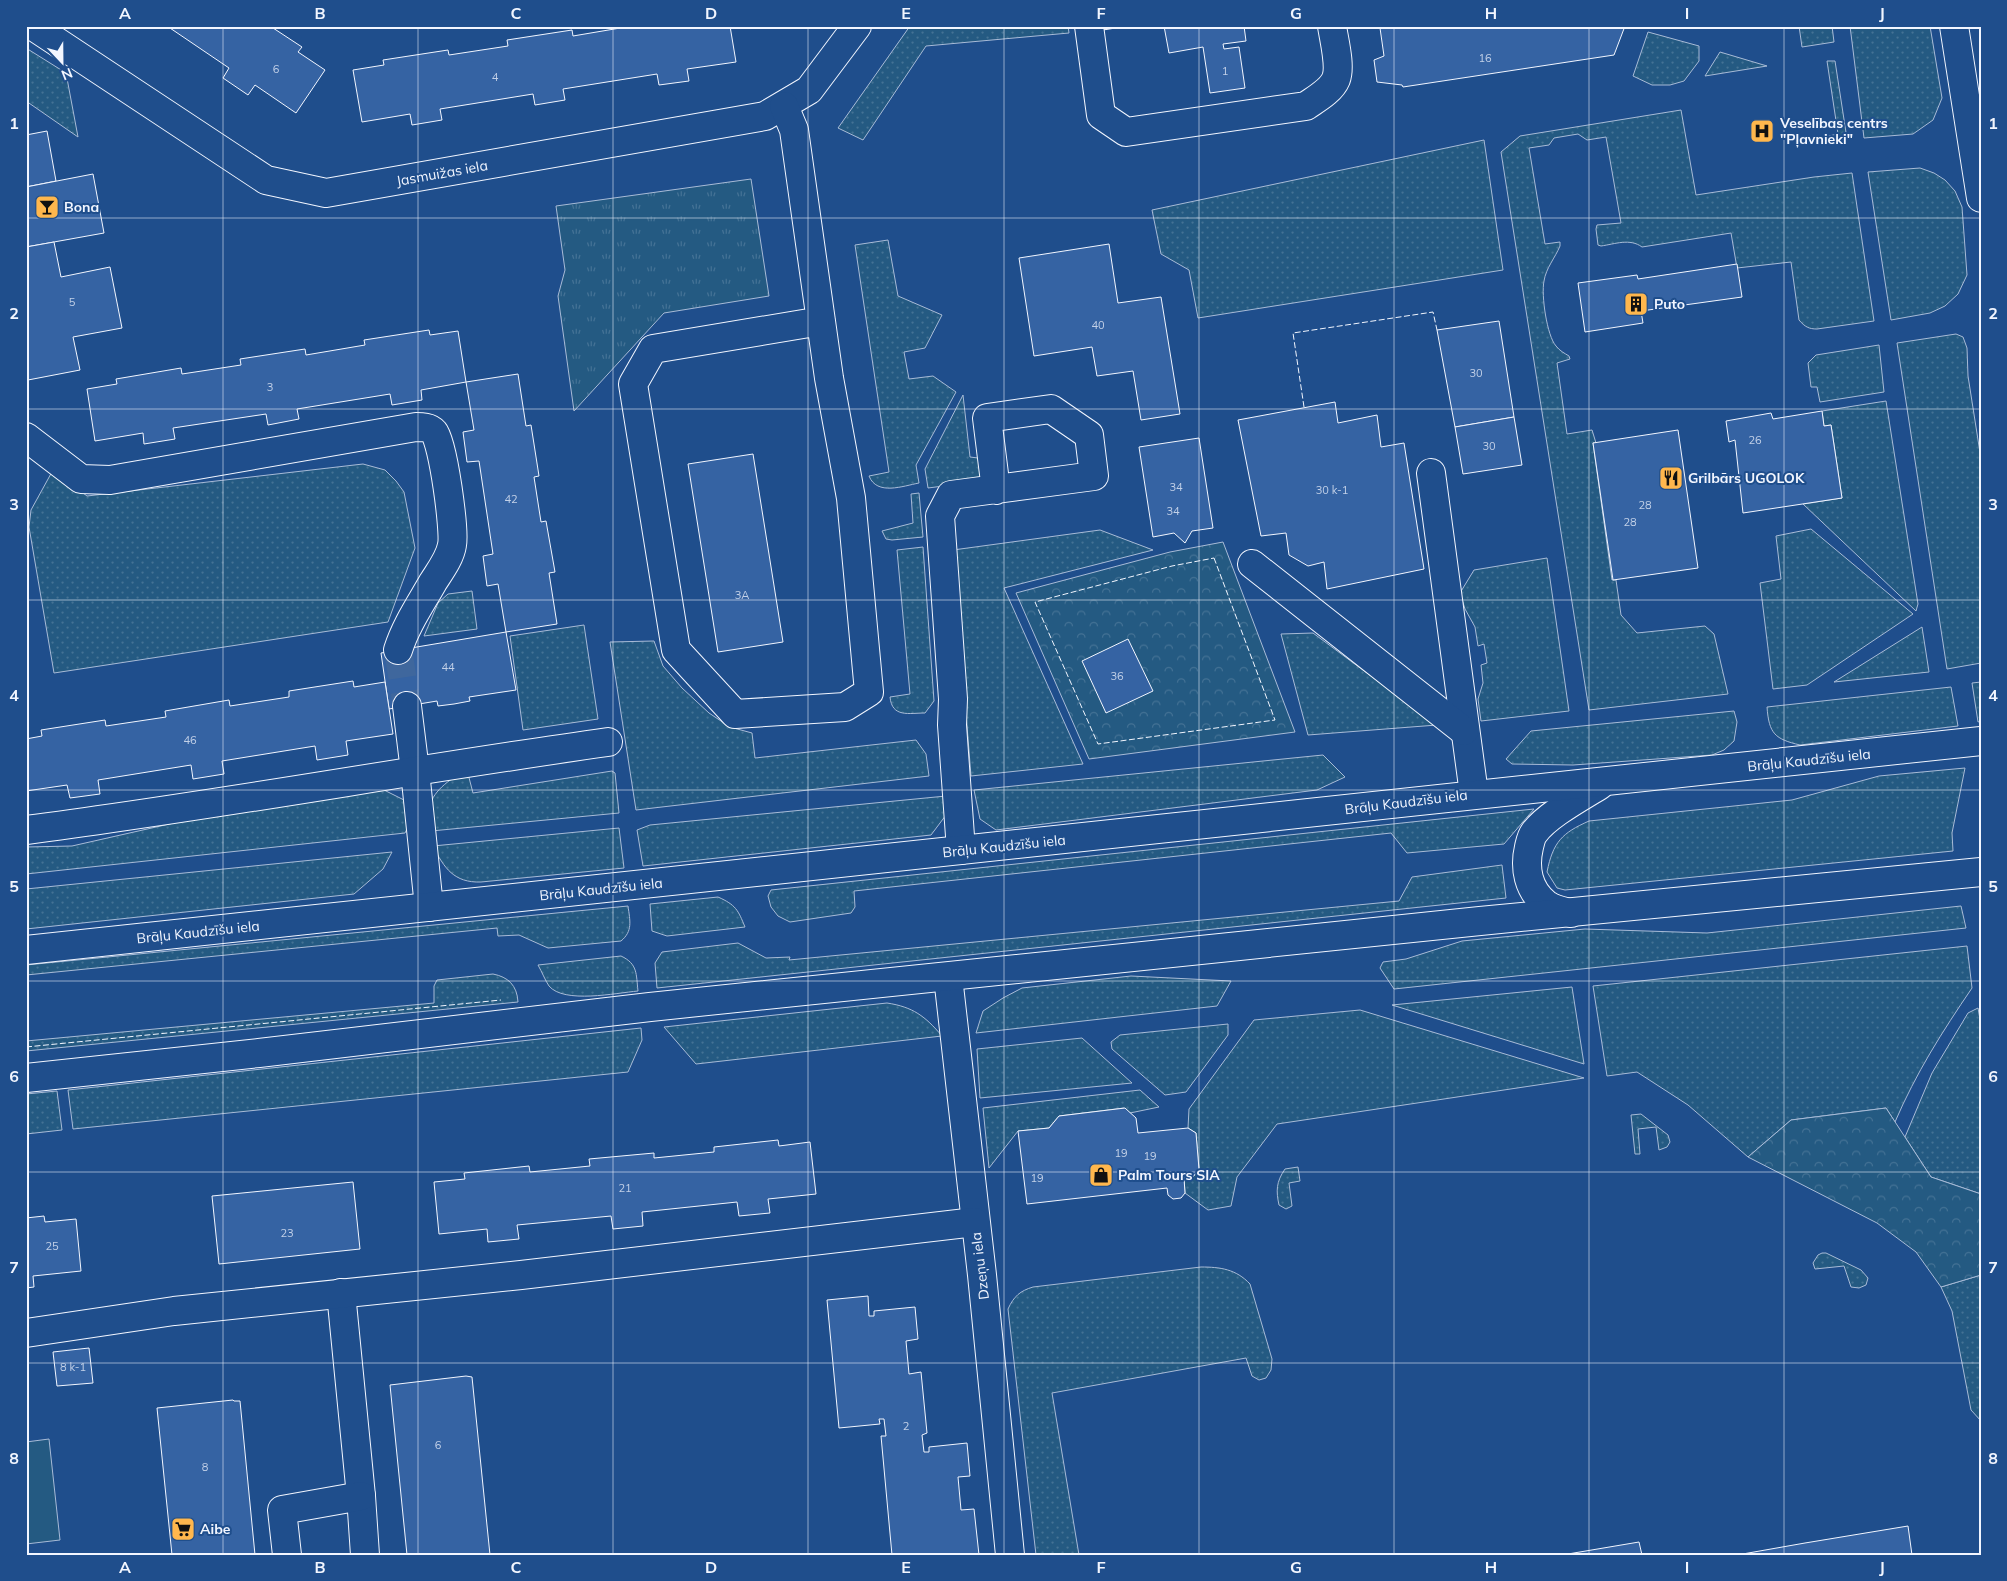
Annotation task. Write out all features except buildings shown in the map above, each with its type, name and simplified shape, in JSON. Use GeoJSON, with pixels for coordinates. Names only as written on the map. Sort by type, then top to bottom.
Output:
{"type":"FeatureCollection","features":[{"type":"Feature","properties":{"kind":"street","name":"Jasmuižas iela"},"geometry":{"type":"LineString","coordinates":[[33,26],[266,180],[326,193],[765,116],[809,90],[857,26]]}},
{"type":"Feature","properties":{"kind":"street"},"geometry":{"type":"LineString","coordinates":[[1089,26],[1101,115],[1126,132],[1306,106],[1325,92],[1336,79],[1337,59],[1332,26]]}},
{"type":"Feature","properties":{"kind":"street"},"geometry":{"type":"LineString","coordinates":[[1954,26],[1981,198]]}},
{"type":"Feature","properties":{"kind":"street"},"geometry":{"type":"LineString","coordinates":[[784,106],[794,130],[821,321],[829,378],[851,498],[869,692],[845,707],[735,714],[676,650],[633,384],[653,349],[821,321]]}},
{"type":"Feature","properties":{"kind":"street"},"geometry":{"type":"LineString","coordinates":[[26,437],[81,479],[110,480],[408,428],[432,430],[440,446],[446,480],[453,529],[452,546],[446,561],[405,630],[398,650]]}},
{"type":"Feature","properties":{"kind":"street"},"geometry":{"type":"LineString","coordinates":[[1431,473],[1464,731],[1474,794]]}},
{"type":"Feature","properties":{"kind":"street"},"geometry":{"type":"LineString","coordinates":[[961,850],[952,725],[954,699],[940,516],[951,495],[996,490]]}},
{"type":"Feature","properties":{"kind":"street"},"geometry":{"type":"LineString","coordinates":[[1252,564],[1464,731]]}},
{"type":"Feature","properties":{"kind":"street"},"geometry":{"type":"LineString","coordinates":[[406,706],[415,771],[429,907]]}},
{"type":"Feature","properties":{"kind":"street","name":"Brāļu Kaudzīšu iela"},"geometry":{"type":"LineString","coordinates":[[26,950],[1981,741]]}},
{"type":"Feature","properties":{"kind":"street"},"geometry":{"type":"LineString","coordinates":[[26,830],[608,742]]}},
{"type":"Feature","properties":{"kind":"street"},"geometry":{"type":"LineString","coordinates":[[1572,913],[1554,909],[1544,903],[1529,881],[1527,856],[1533,834],[1538,828],[1571,803],[1606,782]]}},
{"type":"Feature","properties":{"kind":"street"},"geometry":{"type":"LineString","coordinates":[[26,1078],[650,1007],[1981,872]]}},
{"type":"Feature","properties":{"kind":"street","name":"Dzeņu iela"},"geometry":{"type":"LineString","coordinates":[[948,977],[982,1275],[1010,1555]]}},
{"type":"Feature","properties":{"kind":"street"},"geometry":{"type":"LineString","coordinates":[[26,1333],[165,1312],[521,1275],[975,1222]]}},
{"type":"Feature","properties":{"kind":"street"},"geometry":{"type":"LineString","coordinates":[[341,1293],[365,1555]]}},
{"type":"Feature","properties":{"kind":"street"},"geometry":{"type":"LineString","coordinates":[[287,1555],[282,1510],[361,1496]]}},
{"type":"Feature","properties":{"kind":"green space"},"geometry":{"type":"Polygon","coordinates":[[[910,26],[1068,26],[1069,33],[926,46],[863,140],[838,128],[910,26]]]}},
{"type":"Feature","properties":{"kind":"green space"},"geometry":{"type":"Polygon","coordinates":[[[1799,26],[1832,26],[1834,42],[1802,47],[1799,26]]]}},
{"type":"Feature","properties":{"kind":"green space"},"geometry":{"type":"Polygon","coordinates":[[[1850,26],[1930,26],[1942,98],[1933,120],[1913,134],[1864,138],[1850,26]]]}},
{"type":"Feature","properties":{"kind":"green space"},"geometry":{"type":"Polygon","coordinates":[[[1648,32],[1699,46],[1699,61],[1684,81],[1670,85],[1652,85],[1633,76],[1648,32]]]}},
{"type":"Feature","properties":{"kind":"green space"},"geometry":{"type":"Polygon","coordinates":[[[26,48],[66,73],[78,137],[26,101],[26,48]]]}},
{"type":"Feature","properties":{"kind":"green space"},"geometry":{"type":"Polygon","coordinates":[[[1720,52],[1767,66],[1705,76],[1720,52]]]}},
{"type":"Feature","properties":{"kind":"green space"},"geometry":{"type":"Polygon","coordinates":[[[1827,61],[1835,61],[1847,139],[1820,141],[1820,138],[1838,134],[1827,61]]]}},
{"type":"Feature","properties":{"kind":"green space"},"geometry":{"type":"Polygon","coordinates":[[[1681,110],[1696,195],[1852,173],[1874,321],[1817,329],[1805,326],[1799,320],[1791,262],[1737,268],[1731,233],[1642,247],[1627,242],[1598,245],[1597,225],[1621,223],[1606,137],[1587,140],[1578,134],[1554,138],[1549,145],[1529,148],[1545,244],[1560,242],[1560,246],[1545,276],[1543,296],[1547,325],[1553,341],[1570,359],[1557,363],[1567,434],[1592,430],[1596,443],[1593,443],[1612,580],[1616,580],[1621,615],[1637,633],[1705,626],[1714,634],[1728,694],[1589,710],[1501,152],[1520,136],[1681,110]]]}},
{"type":"Feature","properties":{"kind":"green space"},"geometry":{"type":"Polygon","coordinates":[[[1484,140],[1503,270],[1198,318],[1189,270],[1161,254],[1152,210],[1484,140]]]}},
{"type":"Feature","properties":{"kind":"green space"},"geometry":{"type":"Polygon","coordinates":[[[1920,168],[1934,173],[1945,180],[1955,191],[1962,207],[1967,275],[1958,294],[1945,306],[1930,313],[1891,320],[1868,172],[1920,168]]]}},
{"type":"Feature","properties":{"kind":"green space"},"geometry":{"type":"Polygon","coordinates":[[[751,179],[769,296],[664,313],[574,411],[558,296],[565,270],[556,206],[751,179]]]}},
{"type":"Feature","properties":{"kind":"green space"},"geometry":{"type":"Polygon","coordinates":[[[888,240],[898,296],[942,315],[925,348],[904,352],[909,379],[933,376],[956,392],[916,465],[919,483],[884,488],[873,482],[869,476],[889,472],[855,245],[888,240]]]}},
{"type":"Feature","properties":{"kind":"green space"},"geometry":{"type":"Polygon","coordinates":[[[1956,334],[1963,337],[1967,348],[1968,376],[1981,459],[1981,663],[1947,669],[1897,343],[1956,334]]]}},
{"type":"Feature","properties":{"kind":"green space"},"geometry":{"type":"Polygon","coordinates":[[[1879,345],[1884,392],[1820,402],[1817,387],[1811,387],[1808,363],[1816,355],[1879,345]]]}},
{"type":"Feature","properties":{"kind":"green space"},"geometry":{"type":"Polygon","coordinates":[[[963,395],[970,457],[978,458],[984,467],[981,477],[974,482],[928,488],[925,469],[963,395]]]}},
{"type":"Feature","properties":{"kind":"green space"},"geometry":{"type":"Polygon","coordinates":[[[1886,401],[1918,604],[1916,611],[1803,504],[1842,498],[1831,425],[1824,426],[1822,411],[1886,401]]]}},
{"type":"Feature","properties":{"kind":"green space"},"geometry":{"type":"Polygon","coordinates":[[[363,464],[385,470],[404,492],[415,548],[388,622],[54,673],[29,527],[31,510],[53,470],[87,496],[363,464]]]}},
{"type":"Feature","properties":{"kind":"green space"},"geometry":{"type":"Polygon","coordinates":[[[919,493],[923,537],[886,539],[882,531],[913,523],[911,494],[919,493]]]}},
{"type":"Feature","properties":{"kind":"green space"},"geometry":{"type":"Polygon","coordinates":[[[1811,529],[1913,614],[1807,685],[1773,689],[1760,583],[1781,579],[1776,536],[1811,529]]]}},
{"type":"Feature","properties":{"kind":"green space"},"geometry":{"type":"Polygon","coordinates":[[[1100,530],[1153,550],[1004,588],[1083,764],[971,776],[953,550],[1100,530]]]}},
{"type":"Feature","properties":{"kind":"green space"},"geometry":{"type":"Polygon","coordinates":[[[1223,542],[1295,732],[1089,759],[1016,593],[1170,552],[1223,542]]]}},
{"type":"Feature","properties":{"kind":"green space"},"geometry":{"type":"Polygon","coordinates":[[[923,547],[934,701],[925,713],[902,713],[891,704],[890,697],[910,694],[897,550],[923,547]]]}},
{"type":"Feature","properties":{"kind":"green space"},"geometry":{"type":"Polygon","coordinates":[[[1547,558],[1569,711],[1481,721],[1478,699],[1483,683],[1481,665],[1487,663],[1484,644],[1478,646],[1475,627],[1465,609],[1460,593],[1474,570],[1547,558]]]}},
{"type":"Feature","properties":{"kind":"green space"},"geometry":{"type":"Polygon","coordinates":[[[472,591],[477,629],[424,636],[438,603],[448,594],[472,591]]]}},
{"type":"Feature","properties":{"kind":"green space"},"geometry":{"type":"Polygon","coordinates":[[[584,625],[598,719],[523,730],[510,636],[584,625]]]}},
{"type":"Feature","properties":{"kind":"green space"},"geometry":{"type":"Polygon","coordinates":[[[1922,627],[1929,672],[1834,682],[1922,627]]]}},
{"type":"Feature","properties":{"kind":"green space"},"geometry":{"type":"Polygon","coordinates":[[[1313,633],[1437,725],[1308,735],[1281,634],[1313,633]]]}},
{"type":"Feature","properties":{"kind":"green space"},"geometry":{"type":"Polygon","coordinates":[[[654,641],[663,666],[682,688],[709,713],[730,727],[752,733],[755,758],[916,740],[926,754],[929,776],[636,810],[610,642],[654,641]]]}},
{"type":"Feature","properties":{"kind":"green space"},"geometry":{"type":"Polygon","coordinates":[[[1981,682],[1981,721],[1978,722],[1972,683],[1981,682]]]}},
{"type":"Feature","properties":{"kind":"green space"},"geometry":{"type":"Polygon","coordinates":[[[1951,687],[1958,726],[1800,745],[1779,737],[1775,734],[1769,723],[1767,707],[1951,687]]]}},
{"type":"Feature","properties":{"kind":"green space"},"geometry":{"type":"Polygon","coordinates":[[[1734,711],[1737,722],[1734,741],[1724,750],[1712,755],[1573,765],[1512,764],[1506,759],[1531,731],[1734,711]]]}},
{"type":"Feature","properties":{"kind":"green space"},"geometry":{"type":"Polygon","coordinates":[[[1323,755],[1345,777],[1317,790],[996,830],[980,819],[974,790],[1323,755]]]}},
{"type":"Feature","properties":{"kind":"green space"},"geometry":{"type":"Polygon","coordinates":[[[1965,768],[1952,833],[1953,851],[1565,890],[1557,888],[1547,872],[1552,853],[1560,840],[1565,834],[1589,821],[1792,800],[1879,776],[1965,768]]]}},
{"type":"Feature","properties":{"kind":"green space"},"geometry":{"type":"Polygon","coordinates":[[[467,770],[473,793],[612,771],[615,773],[619,813],[431,831],[430,806],[432,800],[439,789],[467,770]]]}},
{"type":"Feature","properties":{"kind":"green space"},"geometry":{"type":"Polygon","coordinates":[[[380,788],[404,800],[407,829],[405,833],[26,874],[26,847],[72,846],[187,820],[380,788]]]}},
{"type":"Feature","properties":{"kind":"green space"},"geometry":{"type":"Polygon","coordinates":[[[946,796],[946,815],[931,835],[643,866],[637,830],[650,825],[946,796]]]}},
{"type":"Feature","properties":{"kind":"green space"},"geometry":{"type":"Polygon","coordinates":[[[1534,809],[1504,844],[1407,853],[1391,833],[854,891],[855,907],[851,913],[790,922],[778,916],[771,907],[768,896],[771,890],[1534,809]]]}},
{"type":"Feature","properties":{"kind":"green space"},"geometry":{"type":"Polygon","coordinates":[[[619,828],[624,868],[481,882],[464,880],[451,873],[441,861],[433,846],[619,828]]]}},
{"type":"Feature","properties":{"kind":"green space"},"geometry":{"type":"Polygon","coordinates":[[[392,852],[383,869],[354,894],[26,929],[26,889],[392,852]]]}},
{"type":"Feature","properties":{"kind":"green space"},"geometry":{"type":"Polygon","coordinates":[[[1502,865],[1506,898],[657,988],[655,963],[662,952],[738,943],[766,958],[790,957],[789,960],[1399,901],[1412,877],[1502,865]]]}},
{"type":"Feature","properties":{"kind":"green space"},"geometry":{"type":"Polygon","coordinates":[[[718,897],[736,909],[745,927],[667,936],[652,931],[650,904],[718,897]]]}},
{"type":"Feature","properties":{"kind":"green space"},"geometry":{"type":"Polygon","coordinates":[[[628,906],[629,929],[621,941],[548,948],[519,935],[498,936],[497,928],[26,975],[26,965],[628,906]]]}},
{"type":"Feature","properties":{"kind":"green space"},"geometry":{"type":"Polygon","coordinates":[[[1961,906],[1966,928],[1394,989],[1380,968],[1383,962],[1406,959],[1462,941],[1585,929],[1707,933],[1961,906]]]}},
{"type":"Feature","properties":{"kind":"green space"},"geometry":{"type":"Polygon","coordinates":[[[1967,946],[1972,988],[1930,1053],[1895,1122],[1886,1108],[1791,1120],[1748,1157],[1688,1105],[1637,1072],[1607,1076],[1593,986],[1967,946]]]}},
{"type":"Feature","properties":{"kind":"green space"},"geometry":{"type":"Polygon","coordinates":[[[621,956],[631,962],[635,970],[638,991],[591,996],[566,995],[549,986],[538,965],[621,956]]]}},
{"type":"Feature","properties":{"kind":"green space"},"geometry":{"type":"Polygon","coordinates":[[[493,974],[503,977],[514,986],[518,1002],[26,1051],[26,1041],[434,1003],[434,986],[437,980],[493,974]]]}},
{"type":"Feature","properties":{"kind":"green space"},"geometry":{"type":"Polygon","coordinates":[[[1131,976],[1231,981],[1217,1006],[976,1033],[983,1011],[1022,988],[1131,976]]]}},
{"type":"Feature","properties":{"kind":"green space"},"geometry":{"type":"Polygon","coordinates":[[[1572,987],[1584,1064],[1392,1005],[1572,987]]]}},
{"type":"Feature","properties":{"kind":"green space"},"geometry":{"type":"Polygon","coordinates":[[[887,1003],[904,1007],[918,1014],[942,1036],[696,1064],[664,1027],[887,1003]]]}},
{"type":"Feature","properties":{"kind":"green space"},"geometry":{"type":"Polygon","coordinates":[[[1978,1008],[1981,1025],[1981,1194],[1931,1177],[1905,1137],[1932,1073],[1968,1013],[1978,1008]]]}},
{"type":"Feature","properties":{"kind":"green space"},"geometry":{"type":"Polygon","coordinates":[[[1360,1010],[1584,1078],[1277,1124],[1237,1177],[1231,1206],[1208,1210],[1185,1193],[1184,1178],[1193,1177],[1199,1169],[1196,1133],[1188,1128],[1189,1109],[1254,1020],[1360,1010]]]}},
{"type":"Feature","properties":{"kind":"green space"},"geometry":{"type":"Polygon","coordinates":[[[1228,1024],[1228,1035],[1186,1092],[1165,1095],[1112,1049],[1111,1042],[1120,1035],[1228,1024]]]}},
{"type":"Feature","properties":{"kind":"green space"},"geometry":{"type":"Polygon","coordinates":[[[641,1028],[642,1040],[628,1072],[73,1129],[68,1090],[641,1028]]]}},
{"type":"Feature","properties":{"kind":"green space"},"geometry":{"type":"Polygon","coordinates":[[[1082,1038],[1132,1083],[980,1098],[977,1049],[1082,1038]]]}},
{"type":"Feature","properties":{"kind":"green space"},"geometry":{"type":"Polygon","coordinates":[[[1140,1090],[1159,1107],[1130,1113],[1124,1108],[1059,1116],[1049,1128],[1018,1131],[989,1168],[983,1108],[1140,1090]]]}},
{"type":"Feature","properties":{"kind":"green space"},"geometry":{"type":"Polygon","coordinates":[[[57,1091],[62,1130],[26,1134],[26,1094],[57,1091]]]}},
{"type":"Feature","properties":{"kind":"green space"},"geometry":{"type":"Polygon","coordinates":[[[1886,1108],[1931,1177],[1981,1194],[1981,1275],[1941,1287],[1916,1252],[1877,1223],[1748,1157],[1791,1120],[1886,1108]]]}},
{"type":"Feature","properties":{"kind":"green space"},"geometry":{"type":"Polygon","coordinates":[[[1641,1114],[1668,1135],[1670,1142],[1667,1147],[1659,1150],[1656,1127],[1638,1129],[1640,1154],[1635,1154],[1631,1115],[1641,1114]]]}},
{"type":"Feature","properties":{"kind":"green space"},"geometry":{"type":"Polygon","coordinates":[[[1298,1167],[1300,1181],[1289,1183],[1292,1206],[1286,1209],[1279,1205],[1278,1182],[1285,1169],[1298,1167]]]}},
{"type":"Feature","properties":{"kind":"green space"},"geometry":{"type":"Polygon","coordinates":[[[1826,1253],[1861,1270],[1868,1278],[1866,1285],[1859,1288],[1851,1287],[1844,1266],[1815,1269],[1813,1263],[1818,1255],[1826,1253]]]}},
{"type":"Feature","properties":{"kind":"green space"},"geometry":{"type":"Polygon","coordinates":[[[1201,1267],[1233,1272],[1250,1284],[1272,1359],[1271,1370],[1266,1378],[1259,1380],[1252,1376],[1246,1358],[1052,1393],[1079,1555],[1036,1555],[1008,1309],[1010,1304],[1024,1290],[1033,1287],[1201,1267]]]}},
{"type":"Feature","properties":{"kind":"green space"},"geometry":{"type":"Polygon","coordinates":[[[1981,1275],[1981,1421],[1971,1410],[1952,1311],[1941,1287],[1981,1275]]]}},
{"type":"Feature","properties":{"kind":"green space"},"geometry":{"type":"Polygon","coordinates":[[[49,1439],[60,1540],[26,1544],[26,1442],[49,1439]]]}},
{"type":"Feature","properties":{"kind":"tunnel"},"geometry":{"type":"LineString","coordinates":[[398,650],[407,706]]}},
{"type":"Feature","properties":{"kind":"fence"},"geometry":{"type":"LineString","coordinates":[[1304,407],[1293,333],[1433,312],[1437,330]]}},
{"type":"Feature","properties":{"kind":"fence"},"geometry":{"type":"LineString","coordinates":[[1214,558],[1275,720],[1098,744],[1035,602],[1172,566],[1214,558]]}},
{"type":"Feature","properties":{"kind":"fence"},"geometry":{"type":"LineString","coordinates":[[26,1047],[501,1000]]}},
{"type":"Feature","properties":{"kind":"place","name":"Veselības centrs \"Pļavnieki\""},"geometry":{"type":"Point","coordinates":[1762,131]}},
{"type":"Feature","properties":{"kind":"place","name":"Bona"},"geometry":{"type":"Point","coordinates":[47,207]}},
{"type":"Feature","properties":{"kind":"place","name":"Puto"},"geometry":{"type":"Point","coordinates":[1636,304]}},
{"type":"Feature","properties":{"kind":"place","name":"Grilbārs UGOLOK"},"geometry":{"type":"Point","coordinates":[1671,478]}},
{"type":"Feature","properties":{"kind":"place","name":"Palm Tours SIA"},"geometry":{"type":"Point","coordinates":[1101,1175]}},
{"type":"Feature","properties":{"kind":"place","name":"Aibe"},"geometry":{"type":"Point","coordinates":[183,1529]}}]}
